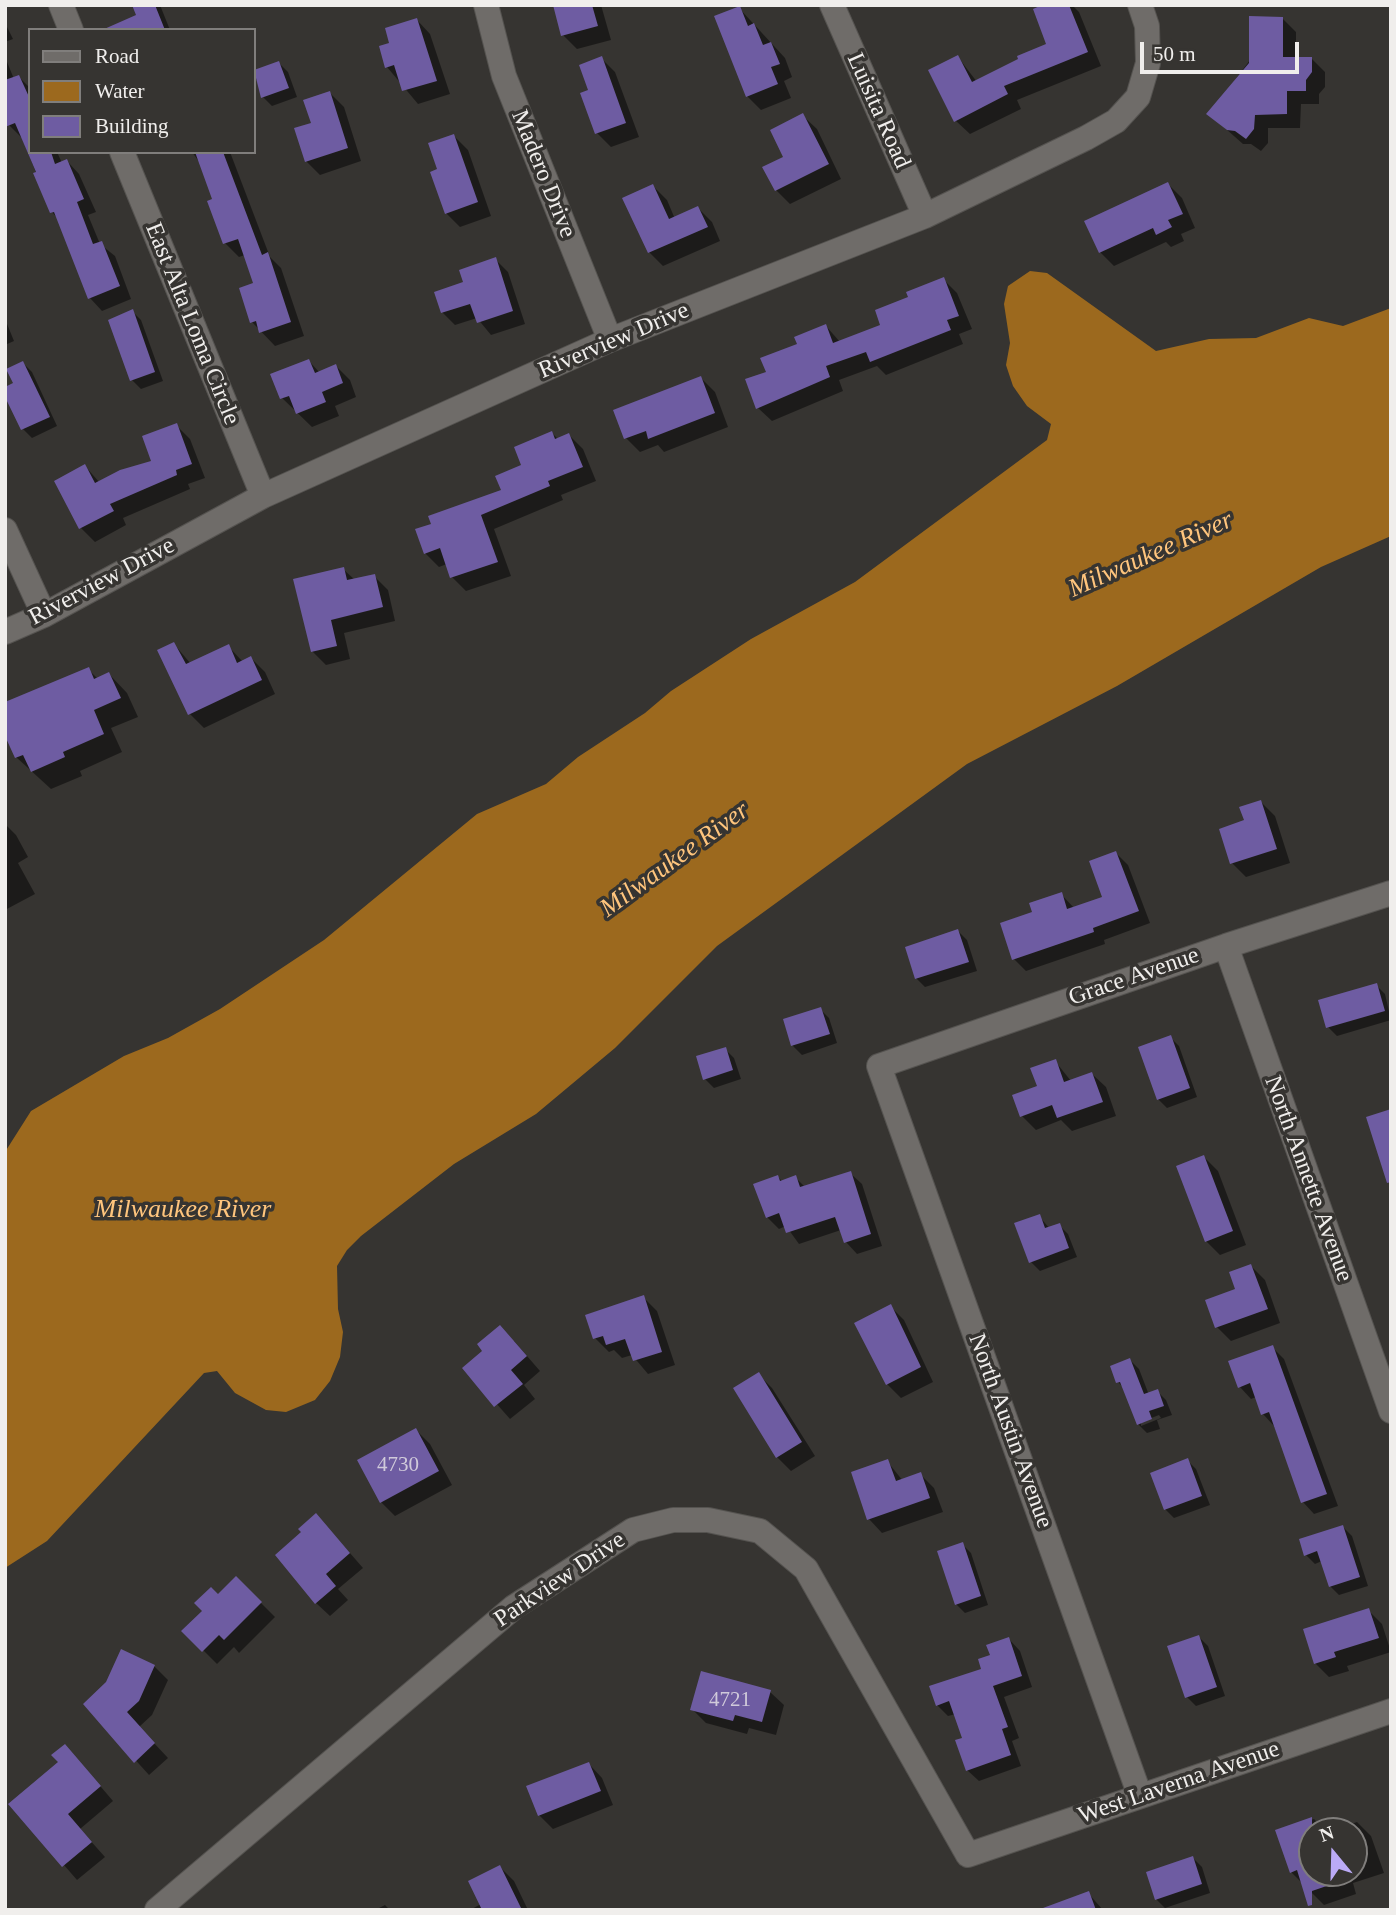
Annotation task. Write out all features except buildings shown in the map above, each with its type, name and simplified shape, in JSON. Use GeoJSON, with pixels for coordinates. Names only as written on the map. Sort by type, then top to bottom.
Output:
{"type":"FeatureCollection","features":[{"type":"Feature","properties":{"kind":"street"},"geometry":{"type":"LineString","coordinates":[[61,5],[70,28]]}},
{"type":"Feature","properties":{"kind":"street","name":"Madero Drive"},"geometry":{"type":"LineString","coordinates":[[486,5],[504,76],[610,340]]}},
{"type":"Feature","properties":{"kind":"street","name":"Luisita Road"},"geometry":{"type":"LineString","coordinates":[[832,5],[925,216]]}},
{"type":"Feature","properties":{"kind":"street","name":"Riverview Drive"},"geometry":{"type":"LineString","coordinates":[[5,632],[44,615],[264,496],[610,340],[925,216],[1086,138],[1116,121],[1138,97],[1149,63],[1147,26],[1140,5]]}},
{"type":"Feature","properties":{"kind":"street","name":"East Alta Loma Circle"},"geometry":{"type":"LineString","coordinates":[[122,154],[264,496]]}},
{"type":"Feature","properties":{"kind":"street"},"geometry":{"type":"LineString","coordinates":[[5,530],[44,615]]}},
{"type":"Feature","properties":{"kind":"street","name":"Grace Avenue"},"geometry":{"type":"LineString","coordinates":[[879,1066],[1226,946],[1391,893]]}},
{"type":"Feature","properties":{"kind":"street","name":"North Annette Avenue"},"geometry":{"type":"LineString","coordinates":[[1226,946],[1391,1412]]}},
{"type":"Feature","properties":{"kind":"street","name":"North Austin Avenue"},"geometry":{"type":"LineString","coordinates":[[879,1066],[1140,1796]]}},
{"type":"Feature","properties":{"kind":"street","name":"Parkview Drive"},"geometry":{"type":"LineString","coordinates":[[157,1910],[514,1607],[633,1530],[673,1520],[708,1520],[760,1531],[806,1569],[968,1855]]}},
{"type":"Feature","properties":{"kind":"street","name":"West Laverna Avenue"},"geometry":{"type":"LineString","coordinates":[[968,1855],[1391,1711]]}},
{"type":"Feature","properties":{"kind":"water","name":"Milwaukee River"},"geometry":{"type":"Polygon","coordinates":[[[1030,271],[1047,273],[1156,351],[1209,339],[1256,338],[1309,318],[1343,326],[1391,308],[1391,536],[1321,567],[1117,686],[967,764],[717,946],[615,1048],[536,1114],[454,1164],[361,1236],[347,1250],[337,1266],[338,1309],[343,1332],[340,1357],[330,1381],[315,1400],[286,1412],[266,1410],[235,1393],[217,1371],[204,1373],[47,1541],[5,1568],[5,1152],[31,1111],[124,1056],[168,1038],[220,1009],[324,940],[477,814],[546,784],[578,757],[645,713],[671,691],[751,639],[855,582],[1047,440],[1051,424],[1027,406],[1013,386],[1006,365],[1010,343],[1004,304],[1008,286],[1030,271]]]}}]}
